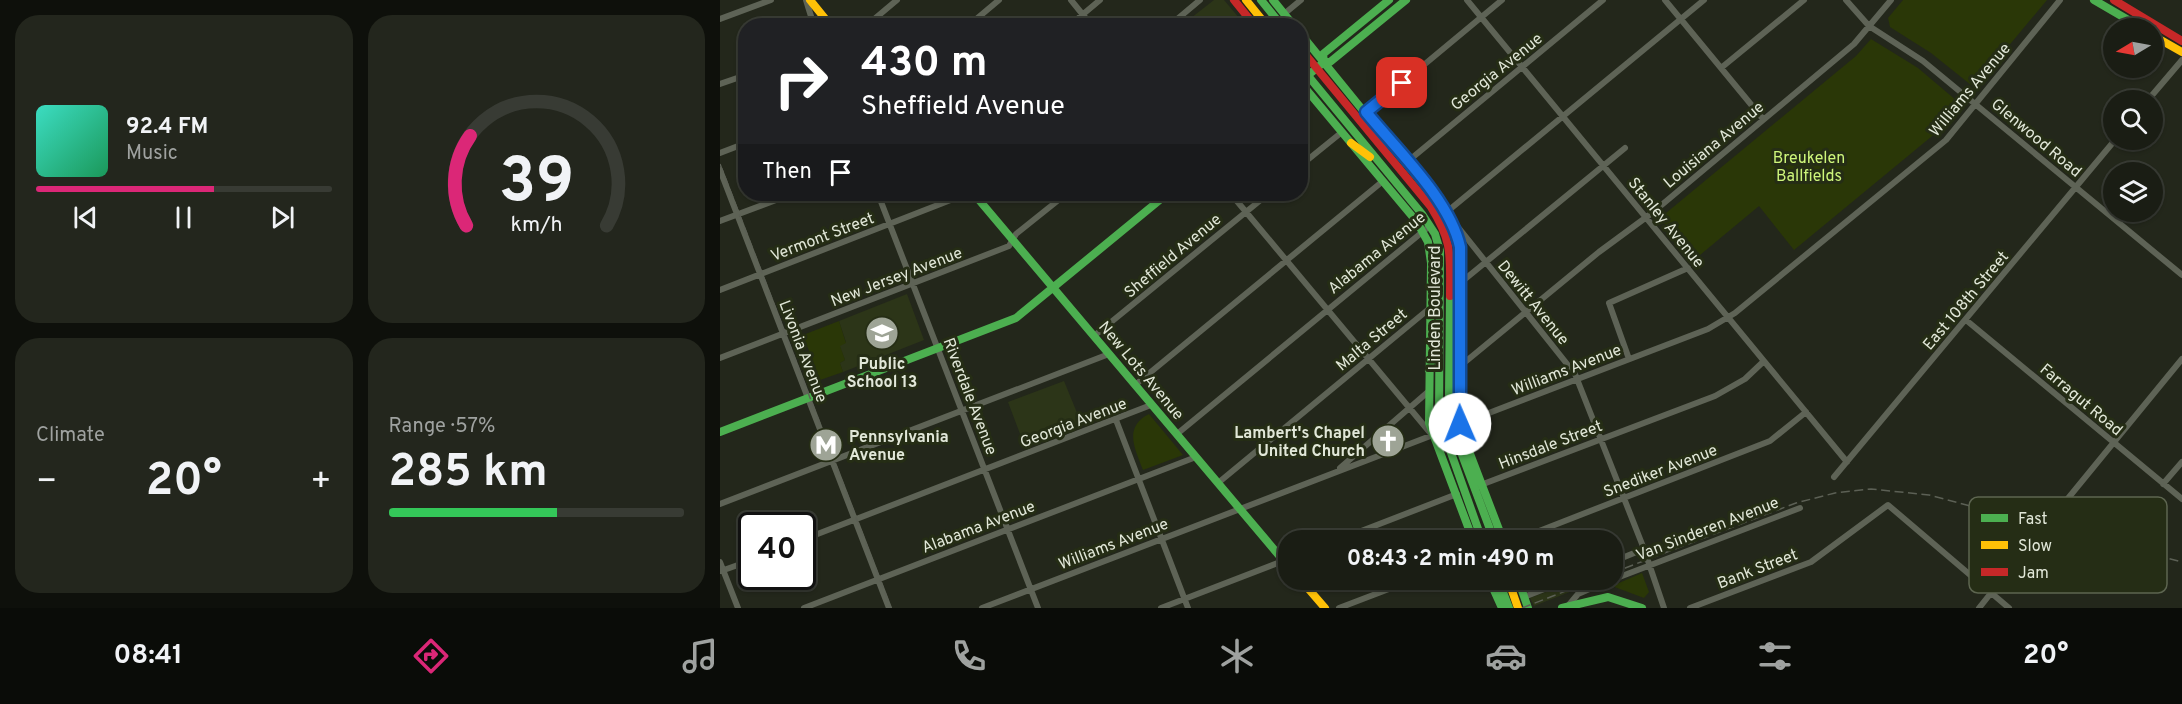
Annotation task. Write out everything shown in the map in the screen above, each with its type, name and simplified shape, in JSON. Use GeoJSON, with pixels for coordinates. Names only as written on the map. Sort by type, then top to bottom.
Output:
{"type":"FeatureCollection","features":[{"type":"Feature","properties":{"kind":"main road"},"geometry":{"type":"LineString","coordinates":[[808,0],[824,18]]}},
{"type":"Feature","properties":{"kind":"main road"},"geometry":{"type":"LineString","coordinates":[[1234,0],[1249,18]]}},
{"type":"Feature","properties":{"kind":"main road"},"geometry":{"type":"LineString","coordinates":[[1246,0],[1253,18]]}},
{"type":"Feature","properties":{"kind":"main road"},"geometry":{"type":"LineString","coordinates":[[1246,0],[1261,18]]}},
{"type":"Feature","properties":{"kind":"main road"},"geometry":{"type":"LineString","coordinates":[[1261,0],[1276,18]]}},
{"type":"Feature","properties":{"kind":"main road"},"geometry":{"type":"LineString","coordinates":[[1273,0],[1287,18]]}},
{"type":"Feature","properties":{"kind":"main road"},"geometry":{"type":"LineString","coordinates":[[1320,65],[1323,54],[1389,0]]}},
{"type":"Feature","properties":{"kind":"main road"},"geometry":{"type":"LineString","coordinates":[[1308,75],[1320,65],[1330,62],[1406,0]]}},
{"type":"Feature","properties":{"kind":"main road"},"geometry":{"type":"LineString","coordinates":[[2094,0],[2125,18]]}},
{"type":"Feature","properties":{"kind":"main road"},"geometry":{"type":"LineString","coordinates":[[2114,0],[2182,41]]}},
{"type":"Feature","properties":{"kind":"main road"},"geometry":{"type":"LineString","coordinates":[[2163,41],[2182,52]]}},
{"type":"Feature","properties":{"kind":"main road","name":"Linden Boulevard"},"geometry":{"type":"LineString","coordinates":[[1308,46],[1320,65],[1439,218],[1450,245],[1449,394],[1456,426],[1491,530]]}},
{"type":"Feature","properties":{"kind":"main road","name":"Linden Boulevard"},"geometry":{"type":"LineString","coordinates":[[1308,55],[1366,112],[1450,215],[1460,247],[1456,426]]}},
{"type":"Feature","properties":{"kind":"main road","name":"Linden Boulevard"},"geometry":{"type":"LineString","coordinates":[[1308,75],[1387,171],[1427,228],[1440,251],[1438,406],[1441,432],[1470,530]]}},
{"type":"Feature","properties":{"kind":"main road","name":"Linden Boulevard"},"geometry":{"type":"LineString","coordinates":[[1308,92],[1383,181],[1427,228],[1431,254],[1429,392],[1432,435],[1477,530]]}},
{"type":"Feature","properties":{"kind":"main road"},"geometry":{"type":"LineString","coordinates":[[1374,123],[1394,162]]}},
{"type":"Feature","properties":{"kind":"main road"},"geometry":{"type":"LineString","coordinates":[[1351,143],[1387,171]]}},
{"type":"Feature","properties":{"kind":"main road","name":"New Lots Avenue"},"geometry":{"type":"LineString","coordinates":[[980,201],[1278,552]]}},
{"type":"Feature","properties":{"kind":"main road"},"geometry":{"type":"LineString","coordinates":[[720,432],[1016,318],[1054,290],[1159,201]]}},
{"type":"Feature","properties":{"kind":"main road"},"geometry":{"type":"LineString","coordinates":[[1430,370],[1439,329]]}},
{"type":"Feature","properties":{"kind":"main road","name":"Linden Boulevard"},"geometry":{"type":"LineString","coordinates":[[1478,486],[1498,530]]}},
{"type":"Feature","properties":{"kind":"main road"},"geometry":{"type":"LineString","coordinates":[[1309,590],[1325,608]]}},
{"type":"Feature","properties":{"kind":"main road"},"geometry":{"type":"LineString","coordinates":[[1494,590],[1502,608]]}},
{"type":"Feature","properties":{"kind":"main road"},"geometry":{"type":"LineString","coordinates":[[1502,590],[1509,608]]}},
{"type":"Feature","properties":{"kind":"main road"},"geometry":{"type":"LineString","coordinates":[[1512,590],[1518,608]]}},
{"type":"Feature","properties":{"kind":"main road"},"geometry":{"type":"LineString","coordinates":[[1522,590],[1528,608]]}},
{"type":"Feature","properties":{"kind":"main road"},"geometry":{"type":"LineString","coordinates":[[1565,607],[1608,597],[1642,608]]}},
{"type":"Feature","properties":{"kind":"street"},"geometry":{"type":"LineString","coordinates":[[720,19],[771,0]]}},
{"type":"Feature","properties":{"kind":"street"},"geometry":{"type":"LineString","coordinates":[[808,0],[812,18]]}},
{"type":"Feature","properties":{"kind":"street"},"geometry":{"type":"LineString","coordinates":[[876,18],[897,0]]}},
{"type":"Feature","properties":{"kind":"street"},"geometry":{"type":"LineString","coordinates":[[978,18],[999,0]]}},
{"type":"Feature","properties":{"kind":"street"},"geometry":{"type":"LineString","coordinates":[[1071,0],[1086,18]]}},
{"type":"Feature","properties":{"kind":"street"},"geometry":{"type":"LineString","coordinates":[[1078,18],[1100,0]]}},
{"type":"Feature","properties":{"kind":"street"},"geometry":{"type":"LineString","coordinates":[[1179,18],[1200,0]]}},
{"type":"Feature","properties":{"kind":"street"},"geometry":{"type":"LineString","coordinates":[[1284,14],[1301,0]]}},
{"type":"Feature","properties":{"kind":"street","name":"Stanley Avenue"},"geometry":{"type":"LineString","coordinates":[[1467,0],[1848,462]]}},
{"type":"Feature","properties":{"kind":"street"},"geometry":{"type":"LineString","coordinates":[[1366,112],[1502,0]]}},
{"type":"Feature","properties":{"kind":"street","name":"Georgia Avenue"},"geometry":{"type":"LineString","coordinates":[[1407,162],[1603,0]]}},
{"type":"Feature","properties":{"kind":"street"},"geometry":{"type":"LineString","coordinates":[[1665,0],[1763,119]]}},
{"type":"Feature","properties":{"kind":"street","name":"Alabama Avenue"},"geometry":{"type":"LineString","coordinates":[[1177,434],[1439,218],[1450,215],[1563,116],[1704,0]]}},
{"type":"Feature","properties":{"kind":"street"},"geometry":{"type":"LineString","coordinates":[[1721,68],[1804,0]]}},
{"type":"Feature","properties":{"kind":"street","name":"Glenwood Road"},"geometry":{"type":"LineString","coordinates":[[1846,0],[1869,26],[1923,60],[2182,275]]}},
{"type":"Feature","properties":{"kind":"street","name":"Louisiana Avenue"},"geometry":{"type":"LineString","coordinates":[[1459,367],[1854,44],[1891,0]]}},
{"type":"Feature","properties":{"kind":"street","name":"Williams Avenue"},"geometry":{"type":"LineString","coordinates":[[982,608],[1708,329],[1728,318],[1936,148],[1976,104],[2060,0]]}},
{"type":"Feature","properties":{"kind":"street"},"geometry":{"type":"LineString","coordinates":[[2156,90],[2182,60]]}},
{"type":"Feature","properties":{"kind":"street"},"geometry":{"type":"LineString","coordinates":[[720,84],[738,78]]}},
{"type":"Feature","properties":{"kind":"street"},"geometry":{"type":"LineString","coordinates":[[1308,160],[1342,132]]}},
{"type":"Feature","properties":{"kind":"street"},"geometry":{"type":"LineString","coordinates":[[720,153],[738,146]]}},
{"type":"Feature","properties":{"kind":"street","name":"Malta Street"},"geometry":{"type":"LineString","coordinates":[[1218,483],[1625,148]]}},
{"type":"Feature","properties":{"kind":"street","name":"East 108th Street"},"geometry":{"type":"LineString","coordinates":[[1834,477],[2107,150]]}},
{"type":"Feature","properties":{"kind":"street","name":"Livonia Avenue"},"geometry":{"type":"LineString","coordinates":[[720,170],[889,608]]}},
{"type":"Feature","properties":{"kind":"street","name":"Georgia Avenue"},"geometry":{"type":"LineString","coordinates":[[1135,386],[1383,181]]}},
{"type":"Feature","properties":{"kind":"street"},"geometry":{"type":"LineString","coordinates":[[720,221],[773,201]]}},
{"type":"Feature","properties":{"kind":"street","name":"Riverdale Avenue"},"geometry":{"type":"LineString","coordinates":[[881,201],[1038,608]]}},
{"type":"Feature","properties":{"kind":"street","name":"Vermont Street"},"geometry":{"type":"LineString","coordinates":[[720,290],[948,201]]}},
{"type":"Feature","properties":{"kind":"street","name":"New Jersey Avenue"},"geometry":{"type":"LineString","coordinates":[[720,358],[1009,246],[1016,234],[1057,201]]}},
{"type":"Feature","properties":{"kind":"street"},"geometry":{"type":"LineString","coordinates":[[1237,201],[1432,435]]}},
{"type":"Feature","properties":{"kind":"street","name":"Sheffield Avenue"},"geometry":{"type":"LineString","coordinates":[[1094,336],[1259,201]]}},
{"type":"Feature","properties":{"kind":"street","name":"Dewitt Avenue"},"geometry":{"type":"LineString","coordinates":[[1450,215],[1577,379],[1644,549],[1664,608]]}},
{"type":"Feature","properties":{"kind":"street"},"geometry":{"type":"LineString","coordinates":[[1629,359],[1609,303],[1688,268]]}},
{"type":"Feature","properties":{"kind":"street","name":"Farragut Road"},"geometry":{"type":"LineString","coordinates":[[1966,320],[2182,499]]}},
{"type":"Feature","properties":{"kind":"street"},"geometry":{"type":"LineString","coordinates":[[720,504],[1109,354]]}},
{"type":"Feature","properties":{"kind":"street"},"geometry":{"type":"LineString","coordinates":[[2069,497],[2182,359]]}},
{"type":"Feature","properties":{"kind":"street","name":"Hinsdale Street"},"geometry":{"type":"LineString","coordinates":[[1364,530],[1714,396],[1745,379],[1764,361]]}},
{"type":"Feature","properties":{"kind":"street"},"geometry":{"type":"LineString","coordinates":[[1335,472],[1429,392]]}},
{"type":"Feature","properties":{"kind":"street","name":"Georgia Avenue"},"geometry":{"type":"LineString","coordinates":[[816,535],[1151,405]]}},
{"type":"Feature","properties":{"kind":"street","name":"Snediker Avenue"},"geometry":{"type":"LineString","coordinates":[[1542,530],[1770,441],[1806,412]]}},
{"type":"Feature","properties":{"kind":"street"},"geometry":{"type":"LineString","coordinates":[[1116,420],[1188,608]]}},
{"type":"Feature","properties":{"kind":"street","name":"Alabama Avenue"},"geometry":{"type":"LineString","coordinates":[[804,608],[1196,457]]}},
{"type":"Feature","properties":{"kind":"street"},"geometry":{"type":"LineString","coordinates":[[2163,484],[2182,462]]}},
{"type":"Feature","properties":{"kind":"street","name":"Bank Street"},"geometry":{"type":"LineString","coordinates":[[1690,608],[1811,562],[1888,505],[1969,574]]}},
{"type":"Feature","properties":{"kind":"street","name":"Van Sinderen Avenue"},"geometry":{"type":"LineString","coordinates":[[1565,607],[1581,593],[1800,508]]}},
{"type":"Feature","properties":{"kind":"street","name":"Van Sinderen Avenue"},"geometry":{"type":"LineString","coordinates":[[1623,558],[1644,549]]}},
{"type":"Feature","properties":{"kind":"street"},"geometry":{"type":"LineString","coordinates":[[720,562],[738,608]]}},
{"type":"Feature","properties":{"kind":"street"},"geometry":{"type":"LineString","coordinates":[[722,571],[738,565]]}},
{"type":"Feature","properties":{"kind":"street"},"geometry":{"type":"LineString","coordinates":[[1161,608],[1278,565]]}},
{"type":"Feature","properties":{"kind":"street"},"geometry":{"type":"LineString","coordinates":[[1340,608],[1387,590]]}},
{"type":"Feature","properties":{"kind":"street"},"geometry":{"type":"LineString","coordinates":[[1524,597],[1542,590]]}},
{"type":"Feature","properties":{"kind":"street"},"geometry":{"type":"LineString","coordinates":[[1979,608],[1991,593],[2009,608]]}},
{"type":"Feature","properties":{"kind":"shaded area"},"geometry":{"type":"Polygon","coordinates":[[[1214,0],[1224,0],[1239,18],[1191,18],[1214,0]]]}},
{"type":"Feature","properties":{"kind":"shaded area","name":"Public School 13"},"geometry":{"type":"Polygon","coordinates":[[[907,294],[924,340],[843,372],[840,363],[845,360],[839,345],[846,342],[839,321],[907,294]]]}},
{"type":"Feature","properties":{"kind":"shaded area"},"geometry":{"type":"Polygon","coordinates":[[[1064,381],[1082,425],[1025,447],[1008,402],[1064,381]]]}},
{"type":"Feature","properties":{"kind":"shaded area"},"geometry":{"type":"Polygon","coordinates":[[[1551,590],[1575,590],[1534,606],[1530,598],[1551,590]]]}},
{"type":"Feature","properties":{"kind":"green space"},"geometry":{"type":"Polygon","coordinates":[[[1903,0],[2047,0],[1976,85],[1971,85],[1931,53],[1890,27],[1888,18],[1903,0]]]}},
{"type":"Feature","properties":{"kind":"green space","name":"Breukelen Ballfields"},"geometry":{"type":"Polygon","coordinates":[[[1871,39],[1918,68],[1957,101],[1958,106],[1937,132],[1794,250],[1759,206],[1694,260],[1660,218],[1856,56],[1871,39]]]}},
{"type":"Feature","properties":{"kind":"green space"},"geometry":{"type":"Polygon","coordinates":[[[839,321],[846,343],[840,346],[845,360],[840,363],[843,372],[820,380],[803,335],[839,321]]]}},
{"type":"Feature","properties":{"kind":"green space"},"geometry":{"type":"Polygon","coordinates":[[[1149,414],[1183,455],[1143,470],[1133,439],[1136,425],[1149,414]]]}},
{"type":"Feature","properties":{"kind":"green space"},"geometry":{"type":"Polygon","coordinates":[[[1642,573],[1649,592],[1644,598],[1623,590],[1623,581],[1642,573]]]}},
{"type":"Feature","properties":{"kind":"railway"},"geometry":{"type":"LineString","coordinates":[[720,164],[891,608]]}},
{"type":"Feature","properties":{"kind":"railway"},"geometry":{"type":"LineString","coordinates":[[1623,569],[1796,503],[1835,493],[1871,489],[1929,495],[1969,506]]}},
{"type":"Feature","properties":{"kind":"railway"},"geometry":{"type":"LineString","coordinates":[[2167,558],[2182,562]]}},
{"type":"Feature","properties":{"kind":"railway"},"geometry":{"type":"LineString","coordinates":[[1522,608],[1569,590]]}},
{"type":"Feature","properties":{"kind":"traffic: fast"},"geometry":{"type":"LineString","coordinates":[[1261,0],[1276,18]]}},
{"type":"Feature","properties":{"kind":"traffic: fast"},"geometry":{"type":"LineString","coordinates":[[1273,0],[1288,18]]}},
{"type":"Feature","properties":{"kind":"traffic: fast"},"geometry":{"type":"LineString","coordinates":[[1324,62],[1323,54],[1389,0]]}},
{"type":"Feature","properties":{"kind":"traffic: fast"},"geometry":{"type":"LineString","coordinates":[[1308,75],[1324,62],[1330,62],[1406,0]]}},
{"type":"Feature","properties":{"kind":"traffic: fast"},"geometry":{"type":"LineString","coordinates":[[2094,0],[2125,18]]}},
{"type":"Feature","properties":{"kind":"traffic: fast"},"geometry":{"type":"LineString","coordinates":[[1308,43],[1452,220],[1460,247],[1459,425],[1499,530]]}},
{"type":"Feature","properties":{"kind":"traffic: fast"},"geometry":{"type":"LineString","coordinates":[[1308,76],[1422,214],[1435,234],[1440,251],[1439,419],[1478,530]]}},
{"type":"Feature","properties":{"kind":"traffic: fast"},"geometry":{"type":"LineString","coordinates":[[1308,92],[1417,222],[1428,242],[1431,263],[1429,423],[1469,530]]}},
{"type":"Feature","properties":{"kind":"traffic: fast"},"geometry":{"type":"LineString","coordinates":[[1374,123],[1385,143]]}},
{"type":"Feature","properties":{"kind":"traffic: fast"},"geometry":{"type":"LineString","coordinates":[[980,201],[1278,554]]}},
{"type":"Feature","properties":{"kind":"traffic: fast"},"geometry":{"type":"LineString","coordinates":[[720,432],[1016,318],[1158,201]]}},
{"type":"Feature","properties":{"kind":"traffic: fast"},"geometry":{"type":"LineString","coordinates":[[1450,296],[1449,395],[1452,428],[1490,530]]}},
{"type":"Feature","properties":{"kind":"traffic: fast"},"geometry":{"type":"LineString","coordinates":[[1429,370],[1434,350]]}},
{"type":"Feature","properties":{"kind":"traffic: fast"},"geometry":{"type":"LineString","coordinates":[[1494,590],[1502,608]]}},
{"type":"Feature","properties":{"kind":"traffic: fast"},"geometry":{"type":"LineString","coordinates":[[1502,590],[1509,608]]}},
{"type":"Feature","properties":{"kind":"traffic: fast"},"geometry":{"type":"LineString","coordinates":[[1522,590],[1528,608]]}},
{"type":"Feature","properties":{"kind":"traffic: fast"},"geometry":{"type":"LineString","coordinates":[[1562,608],[1608,597],[1642,608]]}},
{"type":"Feature","properties":{"kind":"traffic: slow"},"geometry":{"type":"LineString","coordinates":[[810,0],[825,18]]}},
{"type":"Feature","properties":{"kind":"traffic: slow"},"geometry":{"type":"LineString","coordinates":[[1246,0],[1261,18]]}},
{"type":"Feature","properties":{"kind":"traffic: slow"},"geometry":{"type":"LineString","coordinates":[[2163,41],[2182,52]]}},
{"type":"Feature","properties":{"kind":"traffic: slow"},"geometry":{"type":"LineString","coordinates":[[1351,143],[1370,157]]}},
{"type":"Feature","properties":{"kind":"traffic: slow"},"geometry":{"type":"LineString","coordinates":[[1309,590],[1325,608]]}},
{"type":"Feature","properties":{"kind":"traffic: slow"},"geometry":{"type":"LineString","coordinates":[[1512,590],[1518,608]]}},
{"type":"Feature","properties":{"kind":"traffic: jam"},"geometry":{"type":"LineString","coordinates":[[1234,0],[1249,18]]}},
{"type":"Feature","properties":{"kind":"traffic: jam"},"geometry":{"type":"LineString","coordinates":[[2114,0],[2182,41]]}},
{"type":"Feature","properties":{"kind":"traffic: jam"},"geometry":{"type":"LineString","coordinates":[[1308,58],[1431,207],[1447,240],[1450,296]]}},
{"type":"Feature","properties":{"kind":"place","name":"Public School 13"},"geometry":{"type":"Point","coordinates":[882,333]}},
{"type":"Feature","properties":{"kind":"place","name":"Lambert's Chapel United Church"},"geometry":{"type":"Point","coordinates":[1388,441]}},
{"type":"Feature","properties":{"kind":"place","name":"Pennsylvania Avenue"},"geometry":{"type":"Point","coordinates":[826,445]}},
{"type":"Feature","properties":{"kind":"route"},"geometry":{"type":"LineString","coordinates":[[1402,83],[1366,112],[1447,211],[1457,232],[1460,247],[1460,424]]}}]}
